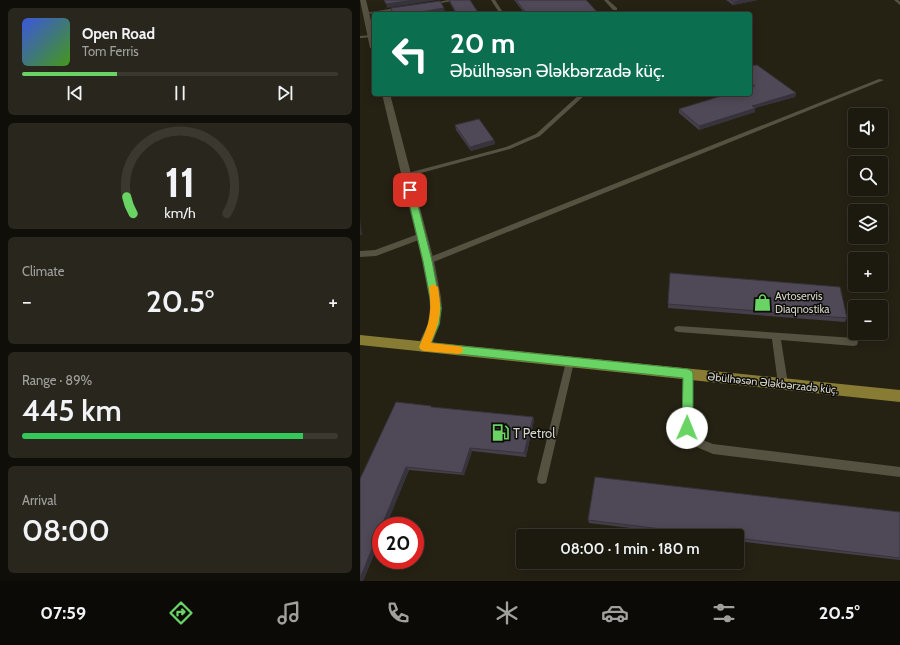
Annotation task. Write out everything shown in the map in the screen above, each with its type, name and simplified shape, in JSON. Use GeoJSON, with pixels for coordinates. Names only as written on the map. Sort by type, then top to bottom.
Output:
{"type":"FeatureCollection","features":[{"type":"Feature","properties":{"kind":"main road","name":"Əbülhəsən Ələkbərzadə küç."},"geometry":{"type":"LineString","coordinates":[[360,340],[900,396]]}},
{"type":"Feature","properties":{"kind":"street"},"geometry":{"type":"LineString","coordinates":[[363,0],[372,40]]}},
{"type":"Feature","properties":{"kind":"street"},"geometry":{"type":"LineString","coordinates":[[386,96],[428,261],[436,308],[434,324],[424,347]]}},
{"type":"Feature","properties":{"kind":"lane"},"geometry":{"type":"LineString","coordinates":[[424,5],[455,0]]}},
{"type":"Feature","properties":{"kind":"lane"},"geometry":{"type":"LineString","coordinates":[[492,0],[501,12]]}},
{"type":"Feature","properties":{"kind":"lane"},"geometry":{"type":"LineString","coordinates":[[606,0],[615,9]]}},
{"type":"Feature","properties":{"kind":"lane"},"geometry":{"type":"LineString","coordinates":[[896,0],[900,4]]}},
{"type":"Feature","properties":{"kind":"lane"},"geometry":{"type":"LineString","coordinates":[[374,12],[408,7]]}},
{"type":"Feature","properties":{"kind":"lane"},"geometry":{"type":"LineString","coordinates":[[367,13],[372,12]]}},
{"type":"Feature","properties":{"kind":"lane"},"geometry":{"type":"LineString","coordinates":[[360,38],[371,36]]}},
{"type":"Feature","properties":{"kind":"lane"},"geometry":{"type":"LineString","coordinates":[[428,261],[881,80]]}},
{"type":"Feature","properties":{"kind":"lane"},"geometry":{"type":"LineString","coordinates":[[406,175],[508,148],[524,142],[538,135],[581,96]]}},
{"type":"Feature","properties":{"kind":"lane"},"geometry":{"type":"LineString","coordinates":[[360,254],[376,253],[421,236]]}},
{"type":"Feature","properties":{"kind":"lane"},"geometry":{"type":"LineString","coordinates":[[678,329],[854,342]]}},
{"type":"Feature","properties":{"kind":"lane"},"geometry":{"type":"LineString","coordinates":[[776,336],[783,384]]}},
{"type":"Feature","properties":{"kind":"lane"},"geometry":{"type":"LineString","coordinates":[[542,479],[570,362]]}},
{"type":"Feature","properties":{"kind":"lane"},"geometry":{"type":"LineString","coordinates":[[688,374],[687,428],[696,442],[713,449],[900,472]]}},
{"type":"Feature","properties":{"kind":"building"},"geometry":{"type":"Polygon","coordinates":[[[384,0],[414,0],[386,4],[384,0]]]}},
{"type":"Feature","properties":{"kind":"building"},"geometry":{"type":"Polygon","coordinates":[[[449,0],[470,0],[478,12],[456,12],[449,0]]]}},
{"type":"Feature","properties":{"kind":"building"},"geometry":{"type":"Polygon","coordinates":[[[516,0],[586,0],[597,12],[525,12],[516,0]]]}},
{"type":"Feature","properties":{"kind":"building"},"geometry":{"type":"Polygon","coordinates":[[[731,0],[742,0],[734,2],[731,0]]]}},
{"type":"Feature","properties":{"kind":"building"},"geometry":{"type":"Polygon","coordinates":[[[440,1],[444,8],[421,12],[392,12],[391,8],[440,1]]]}},
{"type":"Feature","properties":{"kind":"building"},"geometry":{"type":"Polygon","coordinates":[[[757,65],[796,93],[752,106],[756,108],[699,126],[679,109],[721,96],[752,96],[752,87],[755,86],[752,84],[752,66],[757,65]]]}},
{"type":"Feature","properties":{"kind":"building"},"geometry":{"type":"Polygon","coordinates":[[[479,119],[494,140],[470,147],[455,125],[479,119]]]}},
{"type":"Feature","properties":{"kind":"building"},"geometry":{"type":"Polygon","coordinates":[[[670,273],[840,287],[847,318],[668,304],[670,273]]]}},
{"type":"Feature","properties":{"kind":"building"},"geometry":{"type":"Polygon","coordinates":[[[396,402],[533,417],[524,453],[470,448],[462,473],[406,467],[385,517],[372,517],[372,549],[360,578],[360,479],[396,402]]]}},
{"type":"Feature","properties":{"kind":"building"},"geometry":{"type":"Polygon","coordinates":[[[595,477],[900,512],[900,558],[744,539],[744,529],[661,529],[588,520],[595,477]]]}},
{"type":"Feature","properties":{"kind":"slow traffic"},"geometry":{"type":"LineString","coordinates":[[433,287],[436,308],[434,324],[424,347],[458,350]]}},
{"type":"Feature","properties":{"kind":"place","name":"Avtoservis Diaqnostika"},"geometry":{"type":"Point","coordinates":[762,302]}},
{"type":"Feature","properties":{"kind":"place","name":"T Petrol"},"geometry":{"type":"Point","coordinates":[500,433]}},
{"type":"Feature","properties":{"kind":"route"},"geometry":{"type":"LineString","coordinates":[[410,190],[428,261],[436,308],[434,324],[424,347],[688,374],[687,428]]}}]}
